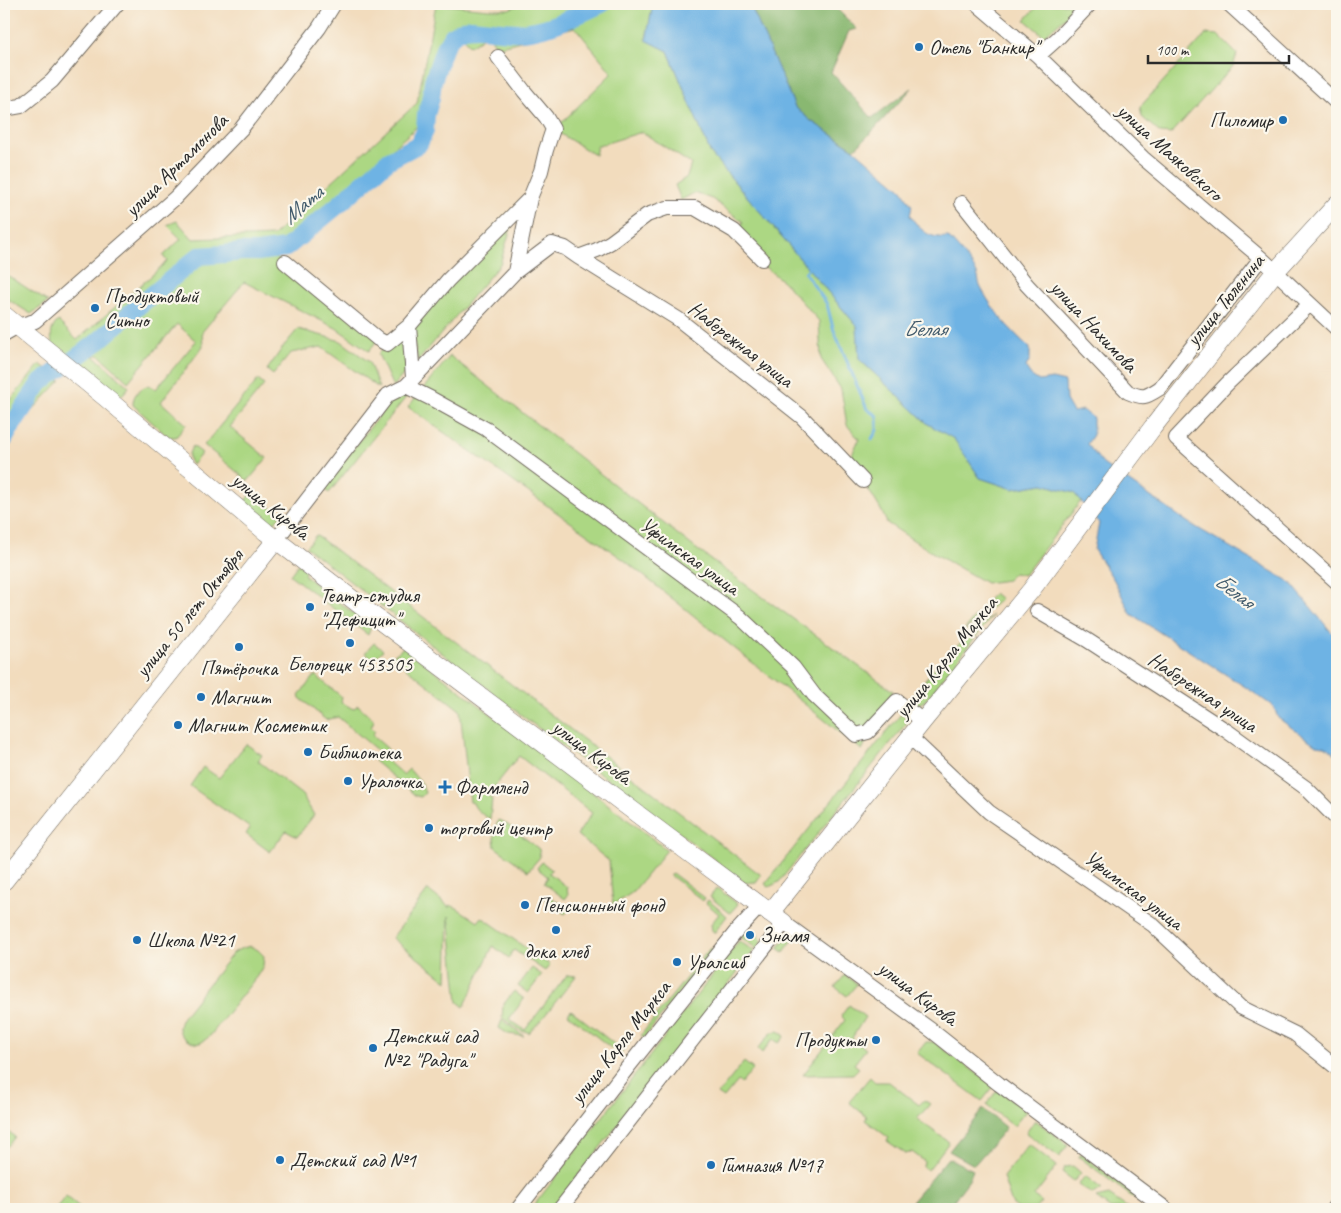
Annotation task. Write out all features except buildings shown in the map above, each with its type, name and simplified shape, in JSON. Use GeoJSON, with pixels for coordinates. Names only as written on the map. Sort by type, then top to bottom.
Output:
{"type":"FeatureCollection","features":[{"type":"Feature","properties":{"kind":"main road","name":"улица Тюленина"},"geometry":{"type":"LineString","coordinates":[[1154,427],[1276,272],[1337,204]]}},
{"type":"Feature","properties":{"kind":"main road","name":"улица Кирова"},"geometry":{"type":"LineString","coordinates":[[4,315],[11,330],[51,354],[276,540],[771,914]]}},
{"type":"Feature","properties":{"kind":"main road","name":"улица Карла Маркса"},"geometry":{"type":"LineString","coordinates":[[771,914],[910,737],[1032,589],[1154,427]]}},
{"type":"Feature","properties":{"kind":"main road","name":"улица 50 лет Октября"},"geometry":{"type":"LineString","coordinates":[[6,872],[276,540]]}},
{"type":"Feature","properties":{"kind":"street"},"geometry":{"type":"LineString","coordinates":[[4,109],[21,106],[52,81],[117,4]]}},
{"type":"Feature","properties":{"kind":"street","name":"улица Артамонова"},"geometry":{"type":"LineString","coordinates":[[11,330],[35,322],[175,198],[241,129],[319,28],[334,4]]}},
{"type":"Feature","properties":{"kind":"street","name":"улица Маяковского"},"geometry":{"type":"LineString","coordinates":[[977,4],[1038,56],[1143,158],[1261,258],[1337,329]]}},
{"type":"Feature","properties":{"kind":"street"},"geometry":{"type":"LineString","coordinates":[[1038,56],[1090,4]]}},
{"type":"Feature","properties":{"kind":"street"},"geometry":{"type":"LineString","coordinates":[[1234,5],[1337,103]]}},
{"type":"Feature","properties":{"kind":"street"},"geometry":{"type":"LineString","coordinates":[[498,57],[553,128],[541,170],[530,198],[515,272]]}},
{"type":"Feature","properties":{"kind":"street"},"geometry":{"type":"LineString","coordinates":[[285,262],[378,339],[387,344],[409,326],[448,280],[530,198]]}},
{"type":"Feature","properties":{"kind":"street","name":"улица Нахимова"},"geometry":{"type":"LineString","coordinates":[[962,203],[1027,285],[1128,392],[1139,397],[1150,395],[1160,388],[1261,258]]}},
{"type":"Feature","properties":{"kind":"street"},"geometry":{"type":"LineString","coordinates":[[578,257],[612,242],[647,215],[667,208],[695,208],[734,231],[762,259]]}},
{"type":"Feature","properties":{"kind":"street","name":"улица 50 лет Октября"},"geometry":{"type":"LineString","coordinates":[[276,540],[388,395],[409,382],[515,272],[552,244]]}},
{"type":"Feature","properties":{"kind":"street","name":"Набережная улица"},"geometry":{"type":"LineString","coordinates":[[552,244],[565,248],[678,319],[802,417],[863,481]]}},
{"type":"Feature","properties":{"kind":"street"},"geometry":{"type":"LineString","coordinates":[[1310,304],[1227,384],[1176,438],[1337,582]]}},
{"type":"Feature","properties":{"kind":"street"},"geometry":{"type":"LineString","coordinates":[[409,326],[409,382]]}},
{"type":"Feature","properties":{"kind":"street","name":"Уфимская улица"},"geometry":{"type":"LineString","coordinates":[[409,382],[432,399],[486,429],[740,617],[793,667],[814,695],[856,734],[868,732],[897,701],[923,721]]}},
{"type":"Feature","properties":{"kind":"street","name":"Набережная улица"},"geometry":{"type":"LineString","coordinates":[[1037,611],[1087,640],[1227,731],[1306,788],[1337,820]]}},
{"type":"Feature","properties":{"kind":"street","name":"Уфимская улица"},"geometry":{"type":"LineString","coordinates":[[910,737],[989,812],[1153,924],[1240,1007],[1295,1034],[1337,1068]]}},
{"type":"Feature","properties":{"kind":"street","name":"улица Карла Маркса"},"geometry":{"type":"LineString","coordinates":[[518,1209],[731,938],[771,914]]}},
{"type":"Feature","properties":{"kind":"street","name":"улица Карла Маркса"},"geometry":{"type":"LineString","coordinates":[[560,1209],[771,914]]}},
{"type":"Feature","properties":{"kind":"street","name":"улица Кирова"},"geometry":{"type":"LineString","coordinates":[[771,914],[923,1025],[1166,1209]]}},
{"type":"Feature","properties":{"kind":"street"},"geometry":{"type":"LineString","coordinates":[[1333,1209],[1337,1204]]}},
{"type":"Feature","properties":{"kind":"green space"},"geometry":{"type":"Polygon","coordinates":[[[436,4],[509,9],[521,4],[653,4],[646,39],[668,51],[711,154],[857,326],[859,359],[928,424],[954,438],[980,478],[1013,489],[1043,484],[1074,493],[1081,501],[1024,575],[1014,573],[1007,580],[986,583],[930,551],[887,523],[850,459],[859,439],[847,425],[841,389],[821,359],[819,321],[783,281],[732,236],[743,222],[712,199],[694,193],[681,200],[675,185],[687,177],[691,164],[642,132],[597,146],[595,155],[554,130],[612,73],[575,27],[497,47],[488,34],[470,46],[459,35],[449,45],[429,116],[272,257],[285,262],[378,339],[369,351],[336,328],[244,282],[202,332],[203,346],[161,402],[186,424],[176,437],[170,437],[133,405],[137,392],[149,385],[156,389],[196,341],[177,324],[128,382],[99,355],[94,356],[129,387],[122,395],[116,396],[52,346],[52,332],[58,321],[77,340],[167,261],[163,256],[181,239],[167,225],[177,221],[193,239],[273,236],[417,103],[436,4]]]}},
{"type":"Feature","properties":{"kind":"green space"},"geometry":{"type":"Polygon","coordinates":[[[750,4],[834,4],[857,29],[849,31],[831,72],[872,118],[912,88],[854,149],[811,121],[795,107],[750,4]]]}},
{"type":"Feature","properties":{"kind":"green space"},"geometry":{"type":"Polygon","coordinates":[[[1039,4],[1078,4],[1044,36],[1025,20],[1039,4]]]}},
{"type":"Feature","properties":{"kind":"green space"},"geometry":{"type":"Polygon","coordinates":[[[1206,34],[1218,35],[1237,54],[1233,66],[1171,134],[1160,133],[1142,117],[1140,107],[1206,34]]]}},
{"type":"Feature","properties":{"kind":"green space"},"geometry":{"type":"Polygon","coordinates":[[[517,208],[500,264],[418,361],[409,320],[517,208]]]}},
{"type":"Feature","properties":{"kind":"green space"},"geometry":{"type":"Polygon","coordinates":[[[4,273],[48,302],[31,314],[4,297],[4,273]]]}},
{"type":"Feature","properties":{"kind":"green space"},"geometry":{"type":"Polygon","coordinates":[[[298,329],[341,341],[369,362],[379,388],[321,347],[291,353],[273,375],[267,370],[298,329]]]}},
{"type":"Feature","properties":{"kind":"green space"},"geometry":{"type":"Polygon","coordinates":[[[399,329],[407,370],[393,387],[378,354],[399,329]]]}},
{"type":"Feature","properties":{"kind":"green space"},"geometry":{"type":"Polygon","coordinates":[[[450,356],[699,551],[893,691],[862,750],[624,560],[408,407],[450,356]]]}},
{"type":"Feature","properties":{"kind":"green space"},"geometry":{"type":"Polygon","coordinates":[[[40,364],[61,380],[4,440],[4,408],[40,364]]]}},
{"type":"Feature","properties":{"kind":"green space"},"geometry":{"type":"Polygon","coordinates":[[[258,380],[264,385],[230,427],[267,458],[248,481],[204,445],[258,380]]]}},
{"type":"Feature","properties":{"kind":"green space"},"geometry":{"type":"Polygon","coordinates":[[[407,396],[329,493],[323,488],[392,399],[407,396]]]}},
{"type":"Feature","properties":{"kind":"green space"},"geometry":{"type":"Polygon","coordinates":[[[193,446],[202,453],[192,465],[189,456],[193,446]]]}},
{"type":"Feature","properties":{"kind":"green space"},"geometry":{"type":"Polygon","coordinates":[[[252,492],[281,515],[273,524],[244,502],[252,492]]]}},
{"type":"Feature","properties":{"kind":"green space"},"geometry":{"type":"Polygon","coordinates":[[[316,535],[761,875],[756,882],[745,883],[529,721],[306,547],[316,535]]]}},
{"type":"Feature","properties":{"kind":"green space"},"geometry":{"type":"Polygon","coordinates":[[[298,564],[304,568],[305,576],[371,627],[368,635],[290,575],[298,564]]]}},
{"type":"Feature","properties":{"kind":"green space"},"geometry":{"type":"Polygon","coordinates":[[[994,593],[1001,599],[962,633],[994,593]]]}},
{"type":"Feature","properties":{"kind":"green space"},"geometry":{"type":"Polygon","coordinates":[[[993,615],[925,701],[916,705],[909,701],[941,660],[993,615]]]}},
{"type":"Feature","properties":{"kind":"green space"},"geometry":{"type":"Polygon","coordinates":[[[374,643],[383,650],[373,660],[365,653],[374,643]]]}},
{"type":"Feature","properties":{"kind":"green space"},"geometry":{"type":"Polygon","coordinates":[[[404,647],[667,850],[633,892],[613,905],[609,861],[577,835],[592,813],[519,756],[488,795],[492,799],[490,819],[478,811],[473,803],[470,802],[460,710],[392,657],[404,647]]]}},
{"type":"Feature","properties":{"kind":"green space"},"geometry":{"type":"Polygon","coordinates":[[[315,675],[342,697],[341,702],[353,709],[358,705],[374,720],[371,728],[375,731],[372,735],[388,749],[383,757],[403,775],[409,769],[422,784],[425,793],[421,797],[416,796],[374,761],[379,752],[338,717],[326,720],[300,698],[299,695],[315,675]]]}},
{"type":"Feature","properties":{"kind":"green space"},"geometry":{"type":"Polygon","coordinates":[[[901,714],[909,720],[779,882],[769,887],[765,884],[901,714]]]}},
{"type":"Feature","properties":{"kind":"green space"},"geometry":{"type":"Polygon","coordinates":[[[246,744],[262,755],[258,761],[302,795],[314,815],[297,837],[286,831],[270,852],[246,834],[250,828],[190,786],[203,767],[219,778],[246,744]]]}},
{"type":"Feature","properties":{"kind":"green space"},"geometry":{"type":"Polygon","coordinates":[[[498,820],[504,822],[539,849],[540,857],[528,871],[495,847],[494,838],[498,820]]]}},
{"type":"Feature","properties":{"kind":"green space"},"geometry":{"type":"Polygon","coordinates":[[[542,862],[552,870],[549,873],[567,887],[568,895],[565,899],[544,883],[548,877],[537,868],[542,862]]]}},
{"type":"Feature","properties":{"kind":"green space"},"geometry":{"type":"Polygon","coordinates":[[[672,873],[705,898],[703,901],[670,875],[672,873]]]}},
{"type":"Feature","properties":{"kind":"green space"},"geometry":{"type":"Polygon","coordinates":[[[717,888],[738,904],[730,913],[710,897],[717,888]]]}},
{"type":"Feature","properties":{"kind":"green space"},"geometry":{"type":"Polygon","coordinates":[[[428,890],[449,908],[450,905],[457,908],[478,922],[482,917],[550,965],[545,971],[514,950],[509,958],[493,946],[464,1007],[458,1002],[449,916],[447,981],[392,938],[428,890]]]}},
{"type":"Feature","properties":{"kind":"green space"},"geometry":{"type":"Polygon","coordinates":[[[548,895],[569,910],[565,914],[545,899],[548,895]]]}},
{"type":"Feature","properties":{"kind":"green space"},"geometry":{"type":"Polygon","coordinates":[[[708,900],[727,916],[714,933],[711,924],[719,914],[706,903],[708,900]]]}},
{"type":"Feature","properties":{"kind":"green space"},"geometry":{"type":"Polygon","coordinates":[[[744,932],[756,932],[762,941],[757,949],[741,937],[744,932]]]}},
{"type":"Feature","properties":{"kind":"green space"},"geometry":{"type":"Polygon","coordinates":[[[789,934],[794,938],[784,952],[778,948],[789,934]]]}},
{"type":"Feature","properties":{"kind":"green space"},"geometry":{"type":"Polygon","coordinates":[[[739,941],[754,951],[552,1209],[531,1209],[739,941]]]}},
{"type":"Feature","properties":{"kind":"green space"},"geometry":{"type":"Polygon","coordinates":[[[250,946],[264,956],[263,966],[257,976],[210,1036],[200,1043],[193,1043],[187,1040],[179,1029],[184,1016],[233,953],[250,946]]]}},
{"type":"Feature","properties":{"kind":"green space"},"geometry":{"type":"Polygon","coordinates":[[[710,948],[713,950],[644,1038],[641,1035],[710,948]]]}},
{"type":"Feature","properties":{"kind":"green space"},"geometry":{"type":"Polygon","coordinates":[[[532,968],[542,975],[528,993],[518,986],[532,968]]]}},
{"type":"Feature","properties":{"kind":"green space"},"geometry":{"type":"Polygon","coordinates":[[[567,975],[576,976],[529,1033],[523,1032],[502,1018],[503,1005],[514,991],[524,999],[509,1019],[525,1030],[567,975]]]}},
{"type":"Feature","properties":{"kind":"green space"},"geometry":{"type":"Polygon","coordinates":[[[845,975],[857,984],[847,996],[835,987],[845,975]]]}},
{"type":"Feature","properties":{"kind":"green space"},"geometry":{"type":"Polygon","coordinates":[[[849,1005],[865,1017],[852,1038],[866,1049],[854,1064],[859,1068],[853,1074],[803,1075],[845,1020],[841,1016],[849,1005]]]}},
{"type":"Feature","properties":{"kind":"green space"},"geometry":{"type":"Polygon","coordinates":[[[571,1010],[617,1046],[623,1040],[630,1041],[620,1055],[568,1014],[571,1010]]]}},
{"type":"Feature","properties":{"kind":"green space"},"geometry":{"type":"Polygon","coordinates":[[[502,1020],[524,1036],[508,1034],[499,1028],[502,1020]]]}},
{"type":"Feature","properties":{"kind":"green space"},"geometry":{"type":"Polygon","coordinates":[[[778,1031],[785,1036],[779,1043],[773,1039],[762,1053],[758,1049],[771,1033],[778,1031]]]}},
{"type":"Feature","properties":{"kind":"green space"},"geometry":{"type":"Polygon","coordinates":[[[926,1042],[934,1042],[994,1086],[982,1101],[917,1053],[926,1042]]]}},
{"type":"Feature","properties":{"kind":"green space"},"geometry":{"type":"Polygon","coordinates":[[[744,1062],[753,1069],[741,1084],[738,1081],[724,1098],[718,1094],[744,1062]]]}},
{"type":"Feature","properties":{"kind":"green space"},"geometry":{"type":"Polygon","coordinates":[[[870,1077],[875,1082],[889,1082],[919,1105],[924,1100],[930,1104],[917,1119],[949,1142],[928,1170],[923,1167],[924,1161],[912,1152],[906,1154],[887,1141],[889,1138],[865,1120],[867,1117],[849,1102],[870,1077]]]}},
{"type":"Feature","properties":{"kind":"green space"},"geometry":{"type":"Polygon","coordinates":[[[998,1089],[1026,1111],[1014,1126],[986,1105],[998,1089]]]}},
{"type":"Feature","properties":{"kind":"green space"},"geometry":{"type":"Polygon","coordinates":[[[983,1109],[1006,1128],[974,1165],[949,1151],[983,1109]]]}},
{"type":"Feature","properties":{"kind":"green space"},"geometry":{"type":"Polygon","coordinates":[[[1035,1120],[1068,1145],[1059,1157],[1026,1133],[1035,1120]]]}},
{"type":"Feature","properties":{"kind":"green space"},"geometry":{"type":"Polygon","coordinates":[[[4,1128],[15,1137],[4,1150],[4,1128]]]}},
{"type":"Feature","properties":{"kind":"green space"},"geometry":{"type":"Polygon","coordinates":[[[1029,1144],[1057,1166],[1034,1196],[1042,1202],[1036,1209],[1019,1209],[1012,1204],[1003,1177],[1029,1144]]]}},
{"type":"Feature","properties":{"kind":"green space"},"geometry":{"type":"Polygon","coordinates":[[[1083,1155],[1138,1198],[1132,1197],[1079,1157],[1083,1155]]]}},
{"type":"Feature","properties":{"kind":"green space"},"geometry":{"type":"Polygon","coordinates":[[[948,1158],[973,1170],[969,1180],[947,1209],[923,1209],[912,1201],[948,1158]]]}},
{"type":"Feature","properties":{"kind":"green space"},"geometry":{"type":"Polygon","coordinates":[[[1073,1166],[1081,1173],[1074,1181],[1062,1172],[1065,1167],[1073,1166]]]}},
{"type":"Feature","properties":{"kind":"green space"},"geometry":{"type":"Polygon","coordinates":[[[1085,1176],[1102,1189],[1092,1194],[1078,1185],[1085,1176]]]}},
{"type":"Feature","properties":{"kind":"green space"},"geometry":{"type":"Polygon","coordinates":[[[1109,1195],[1129,1209],[1111,1209],[1096,1198],[1109,1195]]]}},
{"type":"Feature","properties":{"kind":"green space"},"geometry":{"type":"Polygon","coordinates":[[[66,1196],[82,1209],[55,1209],[66,1196]]]}},
{"type":"Feature","properties":{"kind":"water","name":"Белая"},"geometry":{"type":"Polygon","coordinates":[[[653,4],[750,4],[795,107],[811,121],[854,149],[902,190],[912,206],[910,216],[922,229],[935,237],[948,237],[969,261],[991,305],[1009,328],[1030,348],[1030,359],[1026,367],[1030,375],[1039,381],[1052,379],[1065,382],[1066,400],[1073,412],[1083,410],[1093,418],[1093,435],[1087,444],[1103,464],[1189,523],[1290,582],[1337,639],[1337,755],[1325,746],[1316,745],[1278,718],[1274,707],[1250,690],[1131,614],[1114,580],[1094,550],[1099,523],[1074,493],[1043,484],[1013,489],[980,478],[954,439],[928,424],[859,359],[857,326],[711,154],[668,51],[646,40],[653,4]]]}},
{"type":"Feature","properties":{"kind":"waterway","name":"Мата"},"geometry":{"type":"LineString","coordinates":[[4,440],[40,383],[95,344],[199,256],[286,248],[389,160],[419,144],[425,131],[426,115],[433,81],[445,46],[453,35],[464,29],[471,28],[506,32],[540,29],[602,4]]}},
{"type":"Feature","properties":{"kind":"waterway"},"geometry":{"type":"LineString","coordinates":[[810,266],[805,273],[827,304],[833,328],[867,409],[877,416],[877,430],[872,439]]}},
{"type":"Feature","properties":{"kind":"place","name":"Отель \"Банкир\""},"geometry":{"type":"Point","coordinates":[919,47]}},
{"type":"Feature","properties":{"kind":"place","name":"Пиломир"},"geometry":{"type":"Point","coordinates":[1283,120]}},
{"type":"Feature","properties":{"kind":"place","name":"Продуктовый Ситно"},"geometry":{"type":"Point","coordinates":[95,308]}},
{"type":"Feature","properties":{"kind":"place","name":"Театр-студия \"Дефицит\""},"geometry":{"type":"Point","coordinates":[310,607]}},
{"type":"Feature","properties":{"kind":"place","name":"Белорецк 453505"},"geometry":{"type":"Point","coordinates":[350,643]}},
{"type":"Feature","properties":{"kind":"place","name":"Пятёрочка"},"geometry":{"type":"Point","coordinates":[239,647]}},
{"type":"Feature","properties":{"kind":"place","name":"Магнит"},"geometry":{"type":"Point","coordinates":[201,697]}},
{"type":"Feature","properties":{"kind":"place","name":"Магнит Косметик"},"geometry":{"type":"Point","coordinates":[178,725]}},
{"type":"Feature","properties":{"kind":"place","name":"Библиотека"},"geometry":{"type":"Point","coordinates":[308,752]}},
{"type":"Feature","properties":{"kind":"place","name":"Уралочка"},"geometry":{"type":"Point","coordinates":[348,781]}},
{"type":"Feature","properties":{"kind":"place","name":"Фармленд"},"geometry":{"type":"Point","coordinates":[445,787]}},
{"type":"Feature","properties":{"kind":"place","name":"торговый центр"},"geometry":{"type":"Point","coordinates":[429,828]}},
{"type":"Feature","properties":{"kind":"place","name":"Пенсионный фонд"},"geometry":{"type":"Point","coordinates":[525,905]}},
{"type":"Feature","properties":{"kind":"place","name":"дока хлеб"},"geometry":{"type":"Point","coordinates":[556,930]}},
{"type":"Feature","properties":{"kind":"place","name":"Знамя"},"geometry":{"type":"Point","coordinates":[750,935]}},
{"type":"Feature","properties":{"kind":"place","name":"Школа №21"},"geometry":{"type":"Point","coordinates":[137,940]}},
{"type":"Feature","properties":{"kind":"place","name":"Уралсиб"},"geometry":{"type":"Point","coordinates":[677,962]}},
{"type":"Feature","properties":{"kind":"place","name":"Продукты"},"geometry":{"type":"Point","coordinates":[876,1040]}},
{"type":"Feature","properties":{"kind":"place","name":"Детский сад №2 \"Радуга\""},"geometry":{"type":"Point","coordinates":[373,1048]}},
{"type":"Feature","properties":{"kind":"place","name":"Детский сад №1"},"geometry":{"type":"Point","coordinates":[280,1160]}},
{"type":"Feature","properties":{"kind":"place","name":"Гимназия №17"},"geometry":{"type":"Point","coordinates":[711,1165]}}]}
